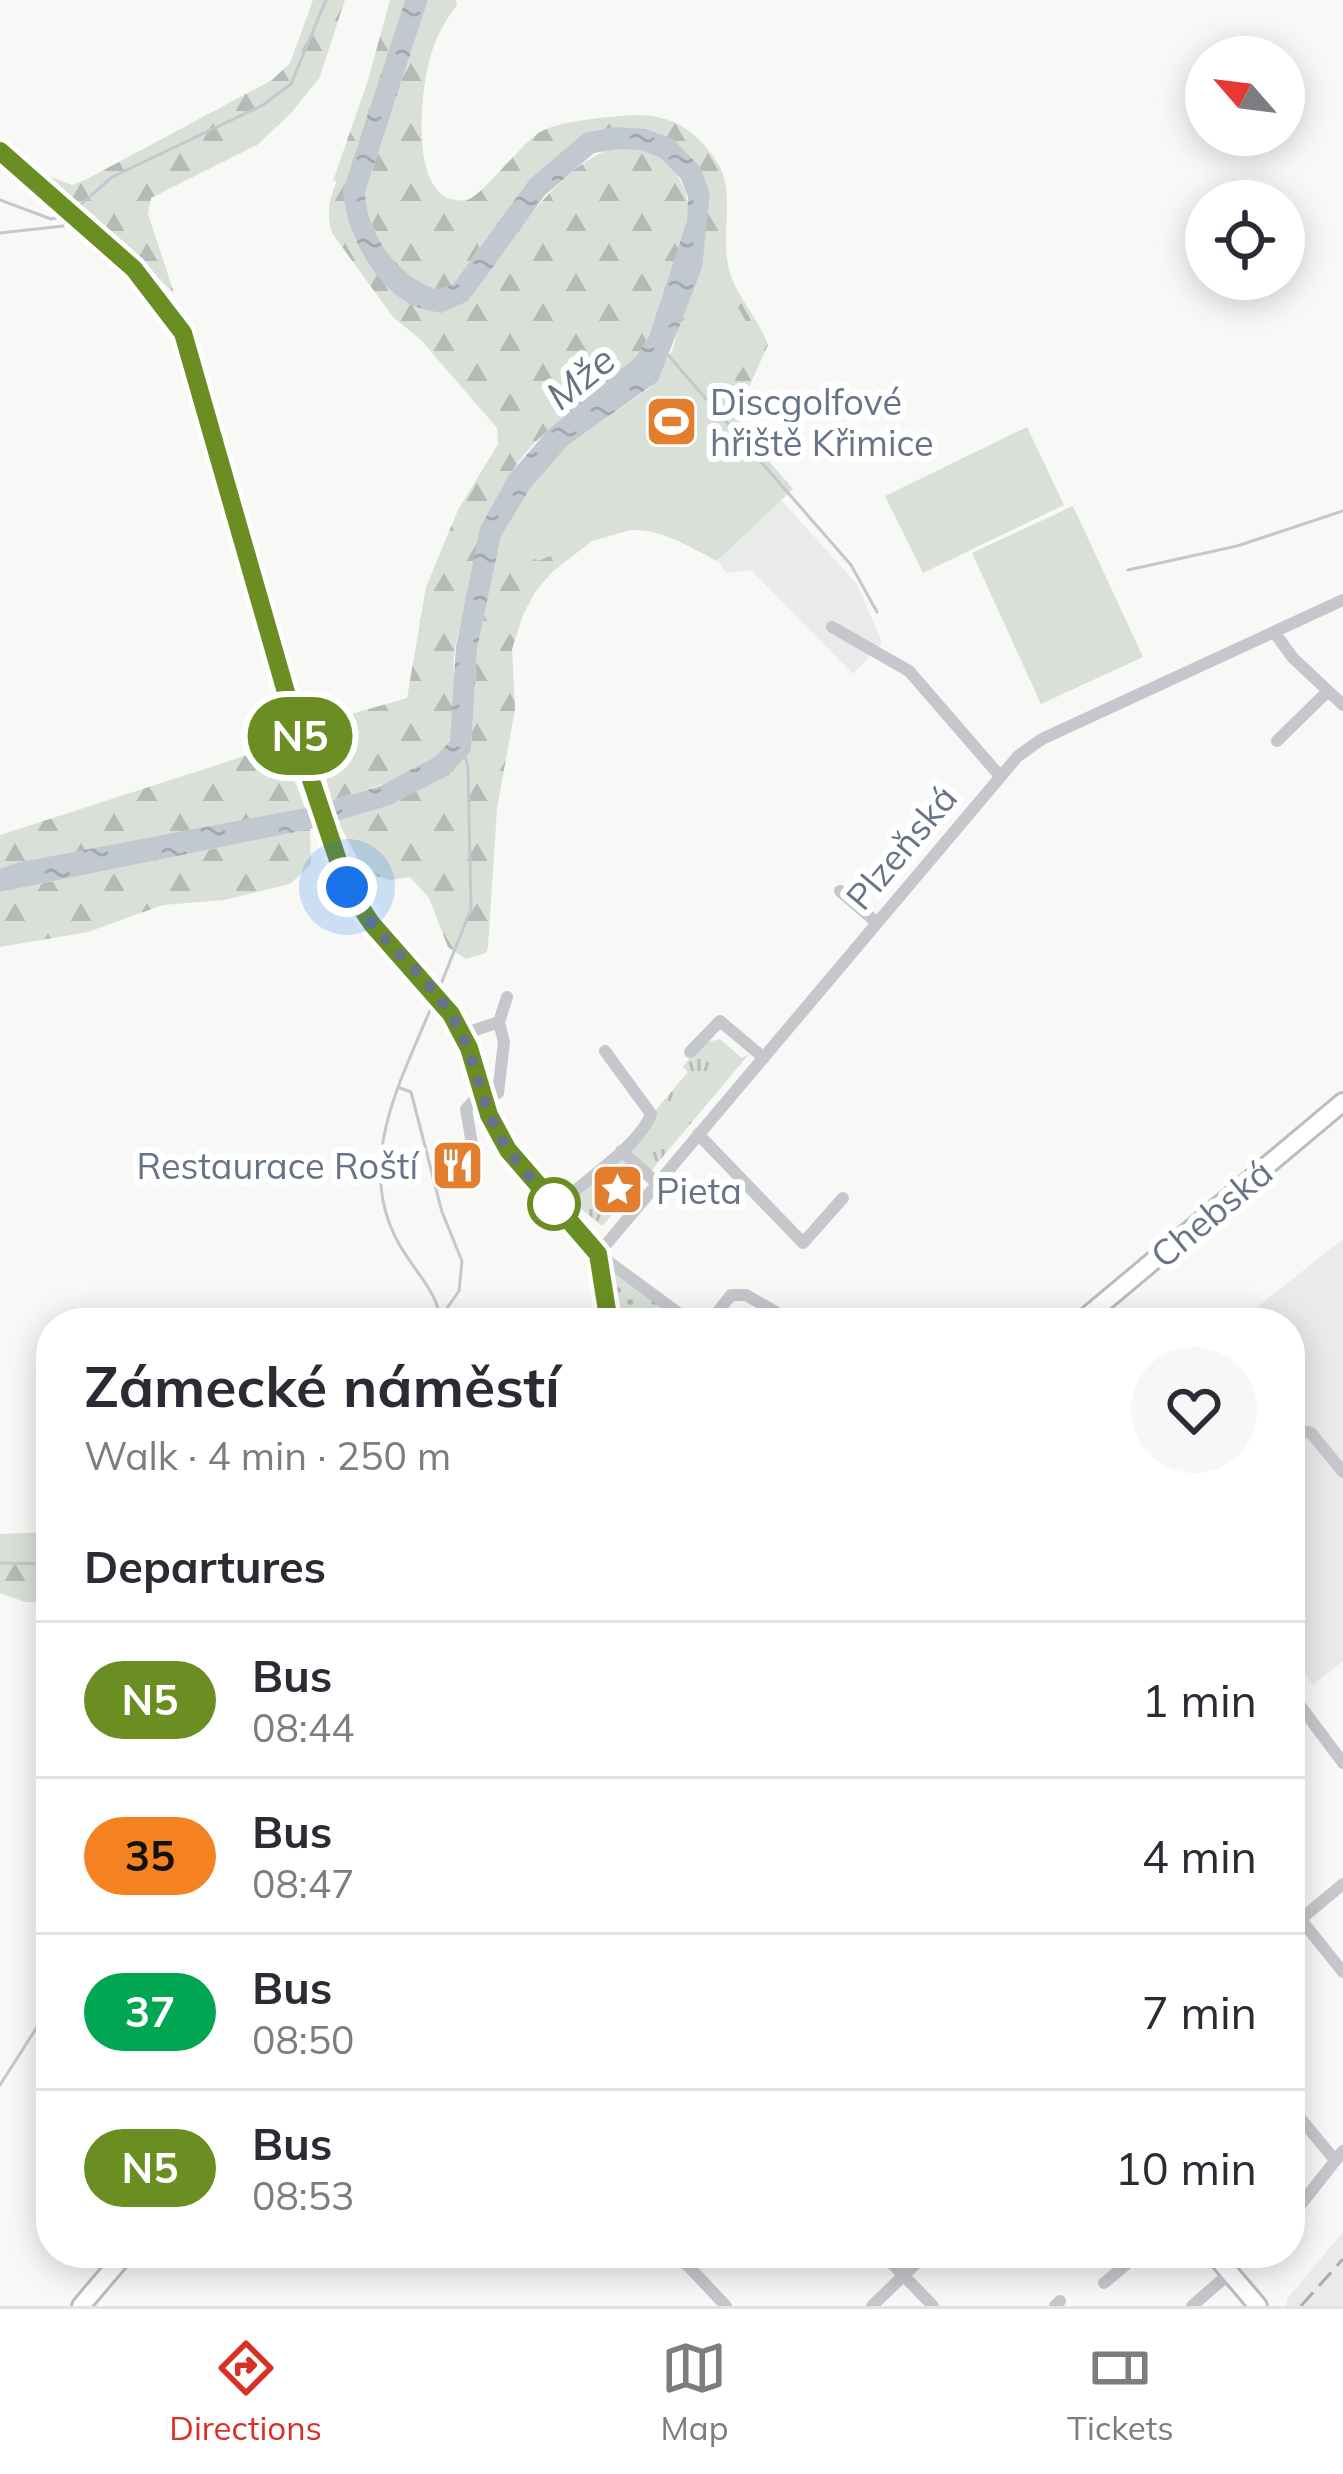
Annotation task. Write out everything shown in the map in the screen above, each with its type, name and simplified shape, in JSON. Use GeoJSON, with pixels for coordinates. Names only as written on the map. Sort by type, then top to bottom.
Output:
{"type":"FeatureCollection","features":[{"type":"Feature","properties":{"kind":"street"},"geometry":{"type":"LineString","coordinates":[[0,151],[134,269],[183,333],[312,783],[353,899],[451,1014],[490,1093],[494,1127],[508,1150],[598,1254],[672,1308]]}},
{"type":"Feature","properties":{"kind":"street","name":"Plzeňská"},"geometry":{"type":"LineString","coordinates":[[598,1254],[1018,756],[1042,739],[1343,600]]}},
{"type":"Feature","properties":{"kind":"street"},"geometry":{"type":"LineString","coordinates":[[832,627],[909,670],[1000,776]]}},
{"type":"Feature","properties":{"kind":"street"},"geometry":{"type":"LineString","coordinates":[[1274,632],[1293,658],[1343,705]]}},
{"type":"Feature","properties":{"kind":"street"},"geometry":{"type":"LineString","coordinates":[[1277,741],[1328,691]]}},
{"type":"Feature","properties":{"kind":"street"},"geometry":{"type":"LineString","coordinates":[[840,891],[877,923]]}},
{"type":"Feature","properties":{"kind":"street"},"geometry":{"type":"LineString","coordinates":[[490,1093],[504,1042],[499,1022],[507,997]]}},
{"type":"Feature","properties":{"kind":"street"},"geometry":{"type":"LineString","coordinates":[[690,1052],[720,1021],[764,1058]]}},
{"type":"Feature","properties":{"kind":"street"},"geometry":{"type":"LineString","coordinates":[[463,1034],[499,1022]]}},
{"type":"Feature","properties":{"kind":"street"},"geometry":{"type":"LineString","coordinates":[[565,1198],[621,1150],[651,1114],[605,1051]]}},
{"type":"Feature","properties":{"kind":"street"},"geometry":{"type":"LineString","coordinates":[[474,1156],[466,1109],[470,1100],[490,1093]]}},
{"type":"Feature","properties":{"kind":"street","name":"Chebská"},"geometry":{"type":"LineString","coordinates":[[1097,1308],[1343,1102]]}},
{"type":"Feature","properties":{"kind":"street"},"geometry":{"type":"LineString","coordinates":[[698,1134],[803,1243],[843,1198]]}},
{"type":"Feature","properties":{"kind":"street"},"geometry":{"type":"LineString","coordinates":[[621,1150],[657,1183]]}},
{"type":"Feature","properties":{"kind":"street"},"geometry":{"type":"LineString","coordinates":[[598,1254],[607,1308]]}},
{"type":"Feature","properties":{"kind":"street"},"geometry":{"type":"LineString","coordinates":[[721,1308],[731,1295],[746,1295],[769,1308]]}},
{"type":"Feature","properties":{"kind":"street"},"geometry":{"type":"LineString","coordinates":[[1305,1432],[1343,1472]]}},
{"type":"Feature","properties":{"kind":"street"},"geometry":{"type":"LineString","coordinates":[[1305,1712],[1343,1763]]}},
{"type":"Feature","properties":{"kind":"street"},"geometry":{"type":"LineString","coordinates":[[1305,1915],[1343,1884]]}},
{"type":"Feature","properties":{"kind":"street"},"geometry":{"type":"LineString","coordinates":[[1305,1933],[1343,1972]]}},
{"type":"Feature","properties":{"kind":"street"},"geometry":{"type":"LineString","coordinates":[[1305,2121],[1339,2156],[1305,2199]]}},
{"type":"Feature","properties":{"kind":"street"},"geometry":{"type":"LineString","coordinates":[[81,2306],[113,2268]]}},
{"type":"Feature","properties":{"kind":"street"},"geometry":{"type":"LineString","coordinates":[[690,2268],[727,2306]]}},
{"type":"Feature","properties":{"kind":"street"},"geometry":{"type":"LineString","coordinates":[[896,2268],[933,2306]]}},
{"type":"Feature","properties":{"kind":"street"},"geometry":{"type":"LineString","coordinates":[[872,2306],[912,2268]]}},
{"type":"Feature","properties":{"kind":"street"},"geometry":{"type":"LineString","coordinates":[[1104,2283],[1122,2268]]}},
{"type":"Feature","properties":{"kind":"street"},"geometry":{"type":"LineString","coordinates":[[1226,2268],[1258,2306]]}},
{"type":"Feature","properties":{"kind":"street"},"geometry":{"type":"LineString","coordinates":[[1192,2306],[1230,2273]]}},
{"type":"Feature","properties":{"kind":"shaded area"},"geometry":{"type":"Polygon","coordinates":[[[781,500],[857,584],[882,643],[853,674],[751,570],[727,573],[717,561],[781,500]]]}},
{"type":"Feature","properties":{"kind":"shaded area"},"geometry":{"type":"Polygon","coordinates":[[[1343,1239],[1343,1661],[1313,1685],[1305,1674],[1305,1308],[1256,1308],[1343,1239]]]}},
{"type":"Feature","properties":{"kind":"shaded area"},"geometry":{"type":"Polygon","coordinates":[[[1343,2232],[1343,2306],[1286,2306],[1287,2299],[1343,2232]]]}},
{"type":"Feature","properties":{"kind":"green space"},"geometry":{"type":"Polygon","coordinates":[[[313,0],[345,0],[319,79],[257,145],[151,198],[148,214],[174,293],[49,176],[72,185],[87,179],[272,80],[290,63],[313,0]]]}},
{"type":"Feature","properties":{"kind":"green space"},"geometry":{"type":"Polygon","coordinates":[[[390,0],[405,0],[343,190],[391,288],[468,301],[554,189],[582,164],[612,149],[640,148],[668,164],[685,190],[688,213],[674,271],[643,347],[621,372],[537,441],[507,481],[458,634],[450,739],[443,750],[416,769],[332,800],[310,719],[348,715],[407,698],[426,587],[458,510],[498,444],[497,428],[421,340],[393,317],[330,226],[329,206],[337,181],[333,181],[390,0]]]}},
{"type":"Feature","properties":{"kind":"green space"},"geometry":{"type":"Polygon","coordinates":[[[428,0],[456,0],[457,5],[431,54],[422,122],[426,169],[435,187],[448,198],[473,197],[540,132],[572,122],[656,117],[683,127],[711,153],[725,182],[730,273],[768,345],[741,404],[718,401],[673,349],[710,193],[646,129],[529,180],[454,283],[439,290],[424,284],[388,253],[372,224],[365,193],[428,0]]]}},
{"type":"Feature","properties":{"kind":"green space","name":"Discgolfové hřiště Křimice"},"geometry":{"type":"Polygon","coordinates":[[[702,268],[720,276],[755,337],[734,382],[734,409],[750,439],[793,489],[717,561],[665,536],[628,530],[538,561],[501,536],[529,490],[567,446],[651,387],[673,349],[702,268]]]}},
{"type":"Feature","properties":{"kind":"green space"},"geometry":{"type":"Polygon","coordinates":[[[1027,427],[1064,505],[923,573],[885,496],[1027,427]]]}},
{"type":"Feature","properties":{"kind":"green space"},"geometry":{"type":"Polygon","coordinates":[[[745,451],[717,561],[660,531],[637,528],[592,541],[535,592],[512,649],[515,709],[497,809],[488,947],[486,953],[466,959],[448,947],[429,898],[410,877],[390,880],[365,873],[338,821],[388,806],[471,750],[477,649],[501,536],[529,490],[745,451]]]}},
{"type":"Feature","properties":{"kind":"green space"},"geometry":{"type":"Polygon","coordinates":[[[1073,506],[1143,657],[1041,704],[972,553],[1073,506]]]}},
{"type":"Feature","properties":{"kind":"green space"},"geometry":{"type":"Polygon","coordinates":[[[254,753],[276,760],[289,771],[305,808],[0,869],[0,835],[254,753]]]}},
{"type":"Feature","properties":{"kind":"green space"},"geometry":{"type":"Polygon","coordinates":[[[310,829],[311,864],[290,884],[224,900],[163,905],[88,932],[0,947],[0,892],[310,829]]]}},
{"type":"Feature","properties":{"kind":"green space"},"geometry":{"type":"Polygon","coordinates":[[[720,1039],[742,1058],[749,1054],[651,1171],[630,1151],[688,1072],[683,1067],[700,1044],[720,1039]]]}},
{"type":"Feature","properties":{"kind":"green space"},"geometry":{"type":"Polygon","coordinates":[[[621,1158],[644,1178],[602,1226],[569,1199],[621,1158]]]}},
{"type":"Feature","properties":{"kind":"green space"},"geometry":{"type":"Polygon","coordinates":[[[613,1271],[663,1308],[615,1308],[613,1271]]]}},
{"type":"Feature","properties":{"kind":"green space"},"geometry":{"type":"Polygon","coordinates":[[[36,1533],[36,1602],[0,1593],[0,1534],[36,1533]]]}},
{"type":"Feature","properties":{"kind":"water"},"geometry":{"type":"Polygon","coordinates":[[[405,0],[428,0],[365,193],[372,224],[388,253],[411,276],[439,290],[454,283],[529,180],[584,133],[616,127],[646,129],[673,139],[700,167],[710,193],[702,268],[658,381],[567,446],[529,490],[501,536],[477,649],[471,750],[449,775],[388,806],[310,829],[0,892],[0,869],[16,863],[305,808],[380,786],[435,757],[450,741],[456,646],[480,528],[509,475],[548,430],[636,357],[649,336],[687,221],[688,197],[681,179],[661,158],[641,150],[594,153],[545,195],[468,301],[441,313],[419,308],[398,297],[374,271],[349,222],[343,190],[405,0]]]}},
{"type":"Feature","properties":{"kind":"waterway"},"geometry":{"type":"LineString","coordinates":[[77,208],[112,177],[263,105],[291,84],[326,0]]}},
{"type":"Feature","properties":{"kind":"waterway"},"geometry":{"type":"LineString","coordinates":[[0,200],[51,219],[61,217]]}},
{"type":"Feature","properties":{"kind":"waterway"},"geometry":{"type":"LineString","coordinates":[[0,233],[63,226],[67,220]]}},
{"type":"Feature","properties":{"kind":"waterway"},"geometry":{"type":"LineString","coordinates":[[667,354],[851,565],[877,612]]}},
{"type":"Feature","properties":{"kind":"waterway"},"geometry":{"type":"LineString","coordinates":[[1128,570],[1237,546],[1343,511]]}},
{"type":"Feature","properties":{"kind":"waterway"},"geometry":{"type":"LineString","coordinates":[[439,989],[471,909],[464,753]]}},
{"type":"Feature","properties":{"kind":"waterway"},"geometry":{"type":"LineString","coordinates":[[433,1003],[387,1121],[381,1182],[398,1242],[437,1308]]}},
{"type":"Feature","properties":{"kind":"waterway"},"geometry":{"type":"LineString","coordinates":[[400,1088],[411,1092],[442,1212],[462,1261],[459,1291],[447,1308]]}},
{"type":"Feature","properties":{"kind":"waterway"},"geometry":{"type":"LineString","coordinates":[[0,1563],[36,1564]]}},
{"type":"Feature","properties":{"kind":"waterway"},"geometry":{"type":"LineString","coordinates":[[0,2085],[36,2029]]}},
{"type":"Feature","properties":{"kind":"railway"},"geometry":{"type":"LineString","coordinates":[[1301,2306],[1343,2259]]}},
{"type":"Feature","properties":{"kind":"bus line","name":"N5"},"geometry":{"type":"LineString","coordinates":[[0,151],[134,269],[183,333],[312,783],[347,887],[372,924],[451,1014],[469,1048],[494,1127],[508,1150],[598,1254],[609,1308]]}},
{"type":"Feature","properties":{"kind":"place","name":"Discgolfové hřiště Křimice"},"geometry":{"type":"Point","coordinates":[671,422]}},
{"type":"Feature","properties":{"kind":"place","name":"Restaurace Roští"},"geometry":{"type":"Point","coordinates":[457,1165]}},
{"type":"Feature","properties":{"kind":"place","name":"Pieta"},"geometry":{"type":"Point","coordinates":[617,1190]}},
{"type":"Feature","properties":{"kind":"route"},"geometry":{"type":"LineString","coordinates":[[347,887],[372,924],[451,1014],[469,1048],[494,1127],[559,1209],[554,1204]]}},
{"type":"Feature","properties":{"kind":"water label","name":"Mže"},"geometry":{"type":"Point","coordinates":[580,377]}}]}
